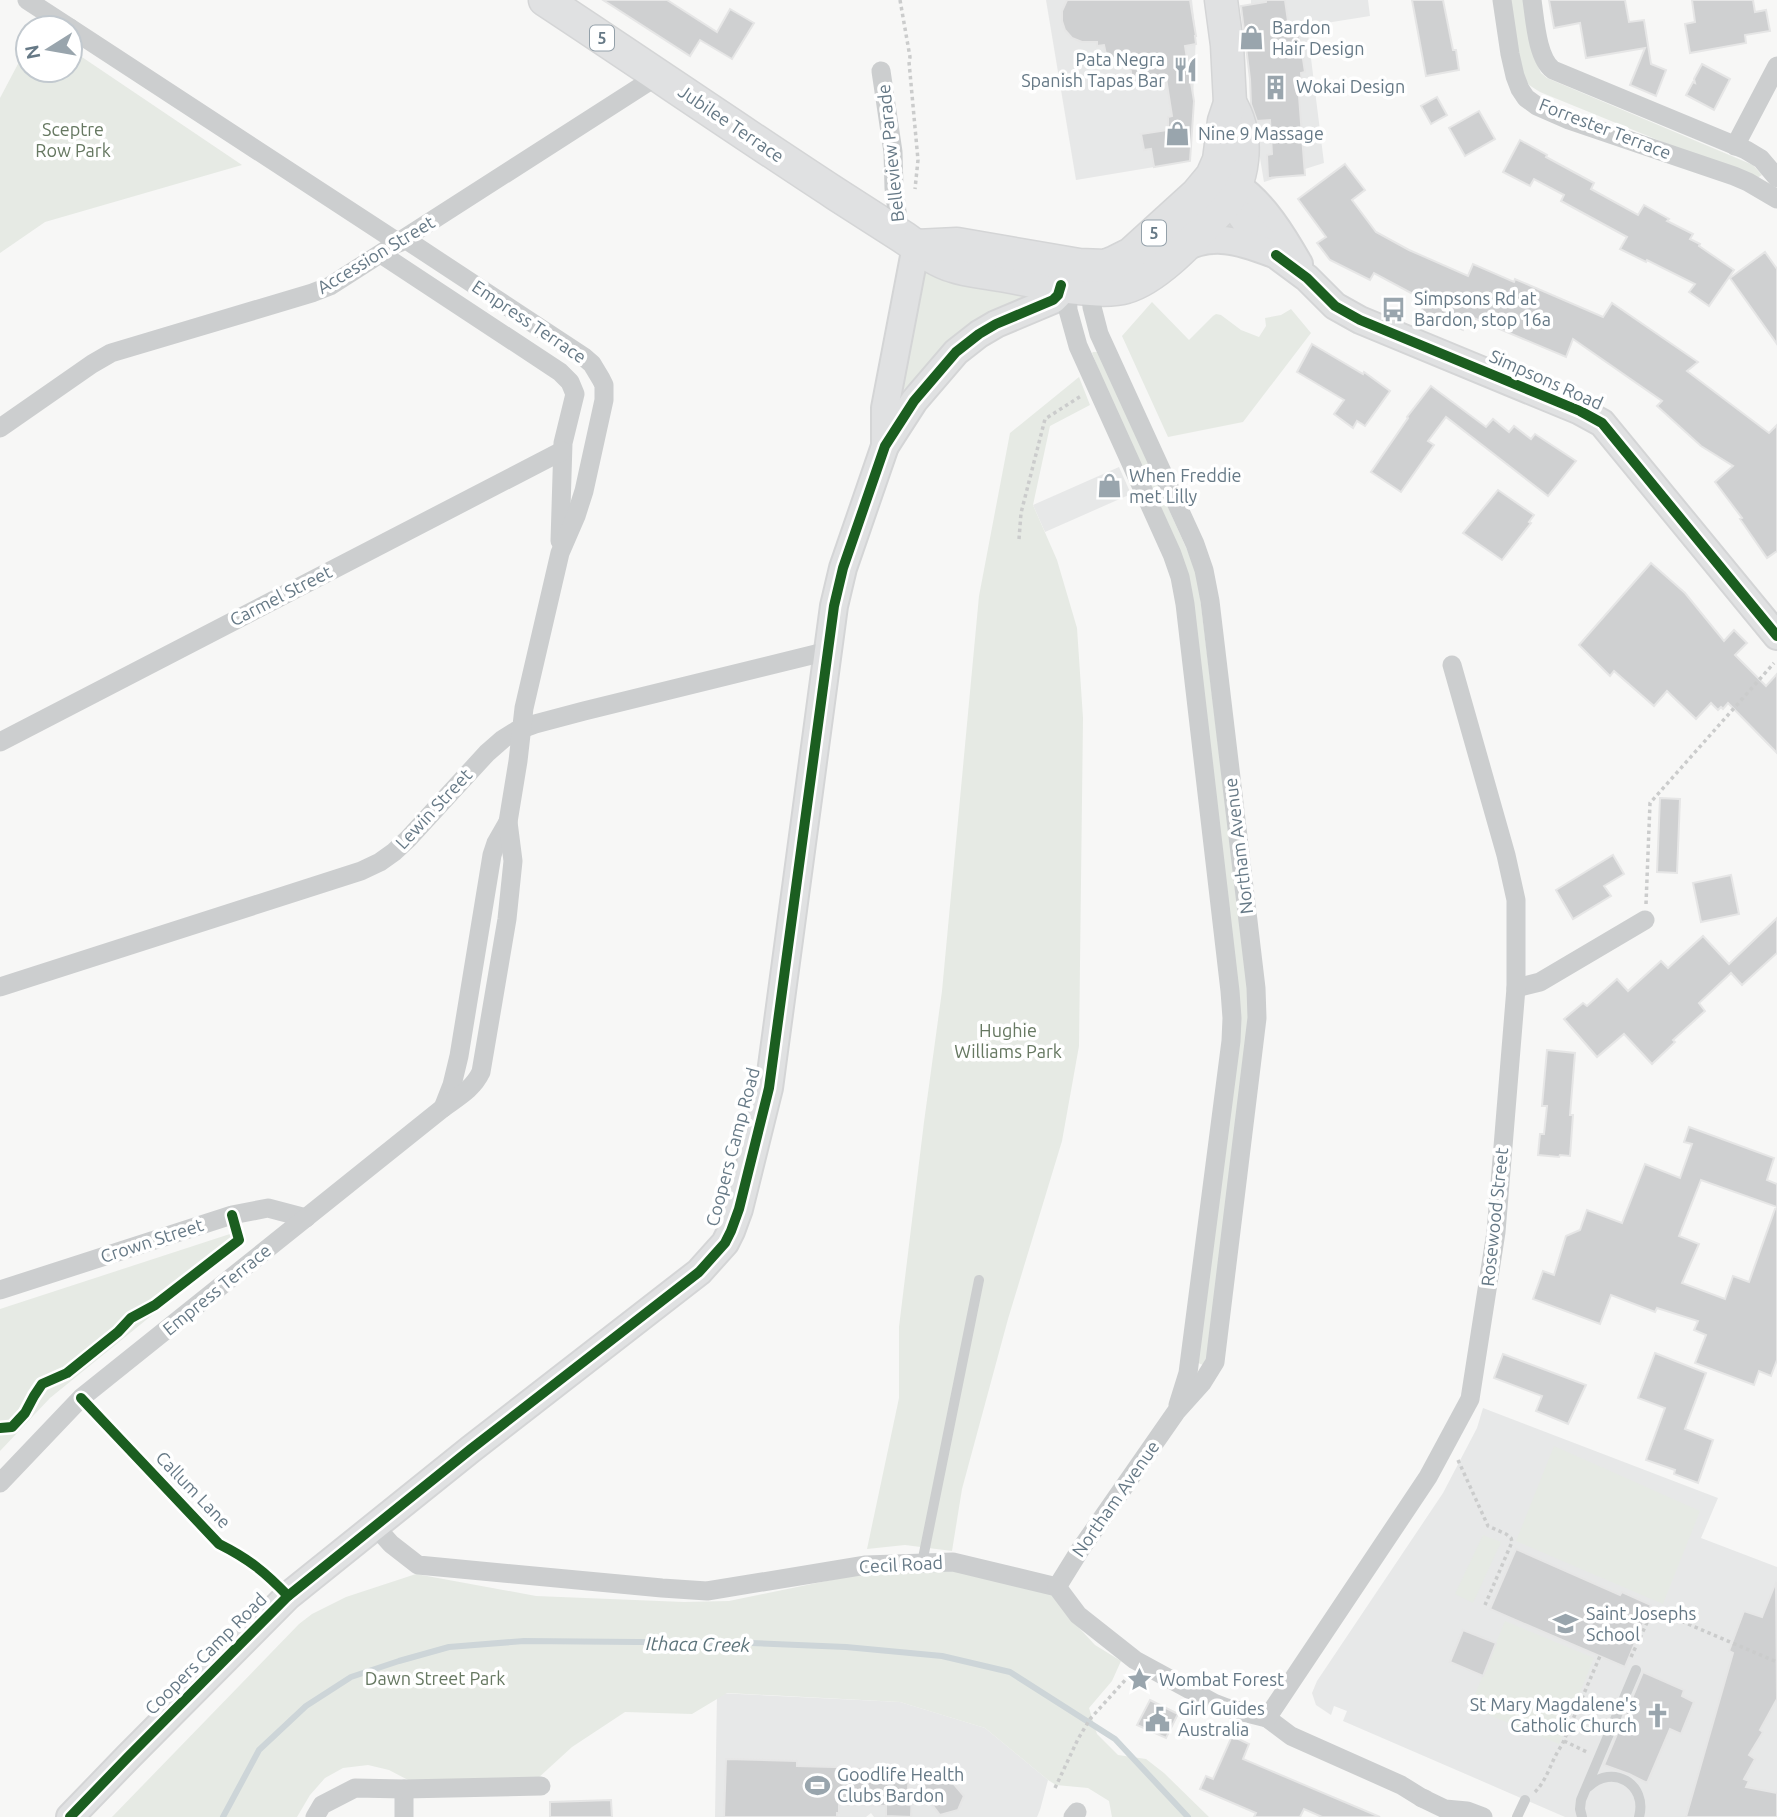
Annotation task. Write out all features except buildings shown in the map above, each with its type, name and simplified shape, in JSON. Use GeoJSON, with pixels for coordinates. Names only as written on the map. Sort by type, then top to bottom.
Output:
{"type":"FeatureCollection","features":[{"type":"Feature","properties":{"kind":"highway","name":"Jubilee Terrace"},"geometry":{"type":"LineString","coordinates":[[545,0],[908,241]]}},
{"type":"Feature","properties":{"kind":"highway","name":"5"},"geometry":{"type":"LineString","coordinates":[[908,241],[957,244],[1074,281],[1117,289],[1132,285],[1158,269],[1178,251],[1224,181],[1219,160],[1225,116],[1230,103],[1221,0]]}},
{"type":"Feature","properties":{"kind":"highway","name":"5"},"geometry":{"type":"LineString","coordinates":[[1074,281],[1131,254],[1197,194],[1224,181]]}},
{"type":"Feature","properties":{"kind":"main road","name":"Simpsons Road"},"geometry":{"type":"LineString","coordinates":[[1224,181],[1246,223],[1276,255],[1307,278],[1340,310],[1580,411],[1602,424],[1777,636]]}},
{"type":"Feature","properties":{"kind":"main road","name":"Simpsons Road"},"geometry":{"type":"LineString","coordinates":[[1224,181],[1250,196],[1276,227],[1307,278]]}},
{"type":"Feature","properties":{"kind":"main road"},"geometry":{"type":"LineString","coordinates":[[1178,251],[1202,241],[1218,239],[1240,242],[1276,255]]}},
{"type":"Feature","properties":{"kind":"main road","name":"Coopers Camp Road"},"geometry":{"type":"LineString","coordinates":[[885,446],[885,408],[908,241]]}},
{"type":"Feature","properties":{"kind":"main road","name":"Coopers Camp Road"},"geometry":{"type":"LineString","coordinates":[[70,1817],[288,1596],[374,1525],[699,1272],[725,1243],[739,1209],[769,1088],[837,587],[885,446],[914,401],[957,352],[996,324],[1053,300],[1074,281]]}},
{"type":"Feature","properties":{"kind":"street","name":"Empress Terrace"},"geometry":{"type":"LineString","coordinates":[[27,0],[48,14]]}},
{"type":"Feature","properties":{"kind":"street","name":"Forrester Terrace"},"geometry":{"type":"LineString","coordinates":[[1502,0],[1515,76],[1526,98],[1537,106],[1569,120],[1734,176],[1777,199]]}},
{"type":"Feature","properties":{"kind":"street","name":"Forrester Terrace"},"geometry":{"type":"LineString","coordinates":[[1532,0],[1542,54],[1546,64],[1553,70],[1758,157],[1777,178]]}},
{"type":"Feature","properties":{"kind":"street","name":"Empress Terrace"},"geometry":{"type":"LineString","coordinates":[[0,1483],[81,1398],[472,1086],[481,1072],[511,889],[513,861],[508,822],[527,694],[560,553],[584,491],[604,400],[604,385],[592,364],[584,357],[84,37]]}},
{"type":"Feature","properties":{"kind":"street"},"geometry":{"type":"LineString","coordinates":[[1735,146],[1777,66]]}},
{"type":"Feature","properties":{"kind":"street","name":"Belleview Parade"},"geometry":{"type":"LineString","coordinates":[[881,71],[893,152],[894,188],[908,241]]}},
{"type":"Feature","properties":{"kind":"street","name":"Accession Street"},"geometry":{"type":"LineString","coordinates":[[0,428],[111,353],[319,291],[337,282],[659,75]]}},
{"type":"Feature","properties":{"kind":"street","name":"Empress Terrace"},"geometry":{"type":"LineString","coordinates":[[381,254],[565,376],[574,388],[575,394],[562,451],[560,553]]}},
{"type":"Feature","properties":{"kind":"street","name":"Northam Avenue"},"geometry":{"type":"LineString","coordinates":[[1074,281],[1066,302],[1073,331],[1180,577],[1232,1007],[1231,1041],[1188,1373],[1176,1412]]}},
{"type":"Feature","properties":{"kind":"street","name":"Northam Avenue"},"geometry":{"type":"LineString","coordinates":[[1057,1587],[1176,1412],[1202,1383],[1215,1362],[1255,1044],[1257,1006],[1210,601],[1204,570],[1195,544],[1099,334],[1092,307],[1074,281]]}},
{"type":"Feature","properties":{"kind":"street","name":"Carmel Street"},"geometry":{"type":"LineString","coordinates":[[0,742],[562,451]]}},
{"type":"Feature","properties":{"kind":"street","name":"Lewin Street"},"geometry":{"type":"LineString","coordinates":[[0,987],[362,871],[380,862],[408,839],[492,748],[522,729],[803,656],[828,652]]}},
{"type":"Feature","properties":{"kind":"street","name":"Rosewood Street"},"geometry":{"type":"LineString","coordinates":[[1267,1718],[1428,1477],[1470,1399],[1496,1232],[1517,988],[1517,900],[1452,665]]}},
{"type":"Feature","properties":{"kind":"street"},"geometry":{"type":"LineString","coordinates":[[1517,988],[1539,982],[1645,920]]}},
{"type":"Feature","properties":{"kind":"street","name":"Crown Street"},"geometry":{"type":"LineString","coordinates":[[0,1290],[232,1215],[272,1208],[306,1217]]}},
{"type":"Feature","properties":{"kind":"street","name":"Cecil Road"},"geometry":{"type":"LineString","coordinates":[[374,1525],[391,1544],[418,1565],[663,1588],[708,1591],[866,1565],[953,1562],[1057,1587]]}},
{"type":"Feature","properties":{"kind":"street"},"geometry":{"type":"LineString","coordinates":[[1057,1587],[1077,1615],[1135,1660],[1214,1703],[1267,1718],[1291,1737],[1401,1785],[1445,1809],[1467,1811],[1483,1817]]}},
{"type":"Feature","properties":{"kind":"street"},"geometry":{"type":"LineString","coordinates":[[315,1817],[321,1805],[355,1788],[541,1786]]}},
{"type":"Feature","properties":{"kind":"street"},"geometry":{"type":"LineString","coordinates":[[404,1789],[404,1817]]}},
{"type":"Feature","properties":{"kind":"street"},"geometry":{"type":"LineString","coordinates":[[1423,1798],[1447,1817]]}},
{"type":"Feature","properties":{"kind":"lane"},"geometry":{"type":"LineString","coordinates":[[922,1563],[979,1280]]}},
{"type":"Feature","properties":{"kind":"lane"},"geometry":{"type":"LineString","coordinates":[[1582,1817],[1581,1800],[1636,1670]]}},
{"type":"Feature","properties":{"kind":"lane"},"geometry":{"type":"LineString","coordinates":[[1587,1787],[1599,1778],[1609,1776],[1620,1777],[1629,1782],[1640,1800],[1639,1817]]}},
{"type":"Feature","properties":{"kind":"lane"},"geometry":{"type":"LineString","coordinates":[[1517,1817],[1525,1800]]}},
{"type":"Feature","properties":{"kind":"path"},"geometry":{"type":"LineString","coordinates":[[901,0],[910,57],[918,160],[915,189]]}},
{"type":"Feature","properties":{"kind":"path"},"geometry":{"type":"LineString","coordinates":[[1019,539],[1021,513],[1045,419],[1096,386]]}},
{"type":"Feature","properties":{"kind":"path"},"geometry":{"type":"LineString","coordinates":[[1645,920],[1650,803],[1774,663]]}},
{"type":"Feature","properties":{"kind":"path"},"geometry":{"type":"LineString","coordinates":[[1458,1462],[1488,1525],[1506,1534],[1512,1542],[1485,1605]]}},
{"type":"Feature","properties":{"kind":"path"},"geometry":{"type":"LineString","coordinates":[[1704,1631],[1777,1662]]}},
{"type":"Feature","properties":{"kind":"path"},"geometry":{"type":"LineString","coordinates":[[1535,1793],[1564,1741],[1600,1656]]}},
{"type":"Feature","properties":{"kind":"path"},"geometry":{"type":"LineString","coordinates":[[1055,1788],[1090,1718],[1128,1677]]}},
{"type":"Feature","properties":{"kind":"path"},"geometry":{"type":"LineString","coordinates":[[1564,1741],[1586,1751]]}},
{"type":"Feature","properties":{"kind":"shaded area"},"geometry":{"type":"Polygon","coordinates":[[[1046,0],[1192,0],[1196,36],[1190,161],[1076,180],[1046,0]]]}},
{"type":"Feature","properties":{"kind":"shaded area"},"geometry":{"type":"Polygon","coordinates":[[[1251,0],[1368,0],[1370,16],[1307,26],[1324,163],[1264,182],[1252,121],[1241,6],[1251,5],[1251,0]]]}},
{"type":"Feature","properties":{"kind":"shaded area"},"geometry":{"type":"Polygon","coordinates":[[[1119,467],[1131,494],[1045,532],[1033,505],[1119,467]]]}},
{"type":"Feature","properties":{"kind":"shaded area","name":"Saint Josephs School"},"geometry":{"type":"Polygon","coordinates":[[[1483,1408],[1718,1498],[1701,1538],[1777,1567],[1777,1817],[1565,1817],[1343,1721],[1347,1711],[1334,1706],[1331,1715],[1316,1705],[1312,1693],[1317,1681],[1443,1493],[1477,1428],[1483,1408]]]}},
{"type":"Feature","properties":{"kind":"shaded area"},"geometry":{"type":"Polygon","coordinates":[[[717,1693],[900,1702],[985,1728],[1048,1780],[1040,1810],[1037,1817],[874,1817],[871,1813],[866,1817],[715,1817],[717,1693]]]}},
{"type":"Feature","properties":{"kind":"green space"},"geometry":{"type":"Polygon","coordinates":[[[1508,0],[1524,0],[1535,60],[1541,73],[1547,78],[1753,165],[1762,175],[1751,178],[1540,92],[1529,85],[1524,77],[1508,0]]]}},
{"type":"Feature","properties":{"kind":"green space","name":"Sceptre Row Park"},"geometry":{"type":"Polygon","coordinates":[[[84,58],[242,165],[45,222],[0,253],[0,98],[14,72],[14,84],[84,84],[84,58]]]}},
{"type":"Feature","properties":{"kind":"green space"},"geometry":{"type":"Polygon","coordinates":[[[928,268],[1027,294],[952,344],[898,395],[923,273],[928,268]]]}},
{"type":"Feature","properties":{"kind":"green space"},"geometry":{"type":"Polygon","coordinates":[[[1152,302],[1189,340],[1216,314],[1241,330],[1259,337],[1266,326],[1265,318],[1281,315],[1291,309],[1311,333],[1243,422],[1168,437],[1122,336],[1152,302]]]}},
{"type":"Feature","properties":{"kind":"green space"},"geometry":{"type":"Polygon","coordinates":[[[1093,352],[1098,352],[1197,572],[1250,1006],[1208,1360],[1204,1365],[1197,1361],[1239,1029],[1192,603],[1093,352]]]}},
{"type":"Feature","properties":{"kind":"green space","name":"Hughie Williams Park"},"geometry":{"type":"Polygon","coordinates":[[[1079,377],[1090,405],[1050,426],[1033,505],[1057,560],[1077,628],[1083,718],[1079,1046],[1062,1141],[1008,1319],[962,1489],[952,1551],[905,1545],[867,1549],[899,1398],[899,1327],[942,991],[979,596],[1010,433],[1079,377]]]}},
{"type":"Feature","properties":{"kind":"green space"},"geometry":{"type":"Polygon","coordinates":[[[233,1233],[245,1234],[242,1242],[50,1398],[0,1451],[0,1309],[233,1233]]]}},
{"type":"Feature","properties":{"kind":"green space"},"geometry":{"type":"Polygon","coordinates":[[[1554,1446],[1700,1511],[1663,1604],[1516,1541],[1554,1446]]]}},
{"type":"Feature","properties":{"kind":"green space"},"geometry":{"type":"Polygon","coordinates":[[[1483,1535],[1501,1542],[1473,1603],[1455,1594],[1483,1535]]]}},
{"type":"Feature","properties":{"kind":"green space","name":"Dawn Street Park"},"geometry":{"type":"Polygon","coordinates":[[[949,1570],[1051,1591],[1069,1617],[1095,1645],[1121,1661],[1112,1681],[1089,1708],[1097,1734],[1118,1755],[1146,1759],[1209,1817],[1112,1817],[1109,1801],[1088,1788],[1056,1785],[985,1728],[900,1702],[727,1693],[692,1714],[625,1712],[572,1747],[537,1779],[410,1781],[389,1770],[368,1765],[343,1768],[325,1778],[310,1795],[297,1817],[112,1817],[299,1624],[312,1614],[346,1597],[416,1574],[536,1596],[684,1602],[729,1601],[865,1573],[949,1570]]]}},
{"type":"Feature","properties":{"kind":"green space"},"geometry":{"type":"Polygon","coordinates":[[[1505,1621],[1594,1658],[1559,1744],[1470,1707],[1505,1621]]]}},
{"type":"Feature","properties":{"kind":"waterway","name":"Ithaca Creek"},"geometry":{"type":"LineString","coordinates":[[223,1817],[259,1750],[306,1706],[351,1677],[449,1647],[524,1641],[751,1643],[846,1647],[942,1656],[1010,1672],[1115,1739],[1188,1817]]}},
{"type":"Feature","properties":{"kind":"cycle path"},"geometry":{"type":"LineString","coordinates":[[1276,255],[1307,278],[1335,306],[1360,320],[1580,411],[1602,423],[1777,636]]}},
{"type":"Feature","properties":{"kind":"cycle path"},"geometry":{"type":"LineString","coordinates":[[70,1817],[288,1596],[471,1449],[699,1272],[725,1243],[739,1209],[769,1088],[834,606],[843,568],[885,446],[914,401],[956,352],[996,324],[1053,300],[1061,285]]}},
{"type":"Feature","properties":{"kind":"cycle path"},"geometry":{"type":"LineString","coordinates":[[0,1428],[12,1427],[25,1413],[42,1384],[67,1373],[118,1332],[131,1318],[155,1305],[239,1240],[232,1215]]}},
{"type":"Feature","properties":{"kind":"cycle path","name":"Callum Lane"},"geometry":{"type":"LineString","coordinates":[[81,1398],[219,1544],[256,1567],[288,1596]]}},
{"type":"Feature","properties":{"kind":"place","name":"Bardon Hair Design"},"geometry":{"type":"Point","coordinates":[1252,38]}},
{"type":"Feature","properties":{"kind":"place","name":"Pata Negra Spanish Tapas Bar"},"geometry":{"type":"Point","coordinates":[1185,70]}},
{"type":"Feature","properties":{"kind":"place","name":"Wokai Design"},"geometry":{"type":"Point","coordinates":[1276,87]}},
{"type":"Feature","properties":{"kind":"place","name":"Nine 9 Massage"},"geometry":{"type":"Point","coordinates":[1178,134]}},
{"type":"Feature","properties":{"kind":"place","name":"Simpsons Rd at Bardon, stop 16a"},"geometry":{"type":"Point","coordinates":[1394,309]}},
{"type":"Feature","properties":{"kind":"place","name":"When Freddie met Lilly"},"geometry":{"type":"Point","coordinates":[1109,486]}},
{"type":"Feature","properties":{"kind":"place","name":"Saint Josephs School"},"geometry":{"type":"Point","coordinates":[1566,1624]}},
{"type":"Feature","properties":{"kind":"place","name":"Wombat Forest"},"geometry":{"type":"Point","coordinates":[1139,1680]}},
{"type":"Feature","properties":{"kind":"place","name":"St Mary Magdalene's Catholic Church"},"geometry":{"type":"Point","coordinates":[1657,1715]}},
{"type":"Feature","properties":{"kind":"place","name":"Girl Guides Australia"},"geometry":{"type":"Point","coordinates":[1158,1719]}},
{"type":"Feature","properties":{"kind":"place","name":"Goodlife Health Clubs Bardon"},"geometry":{"type":"Point","coordinates":[817,1785]}}]}
